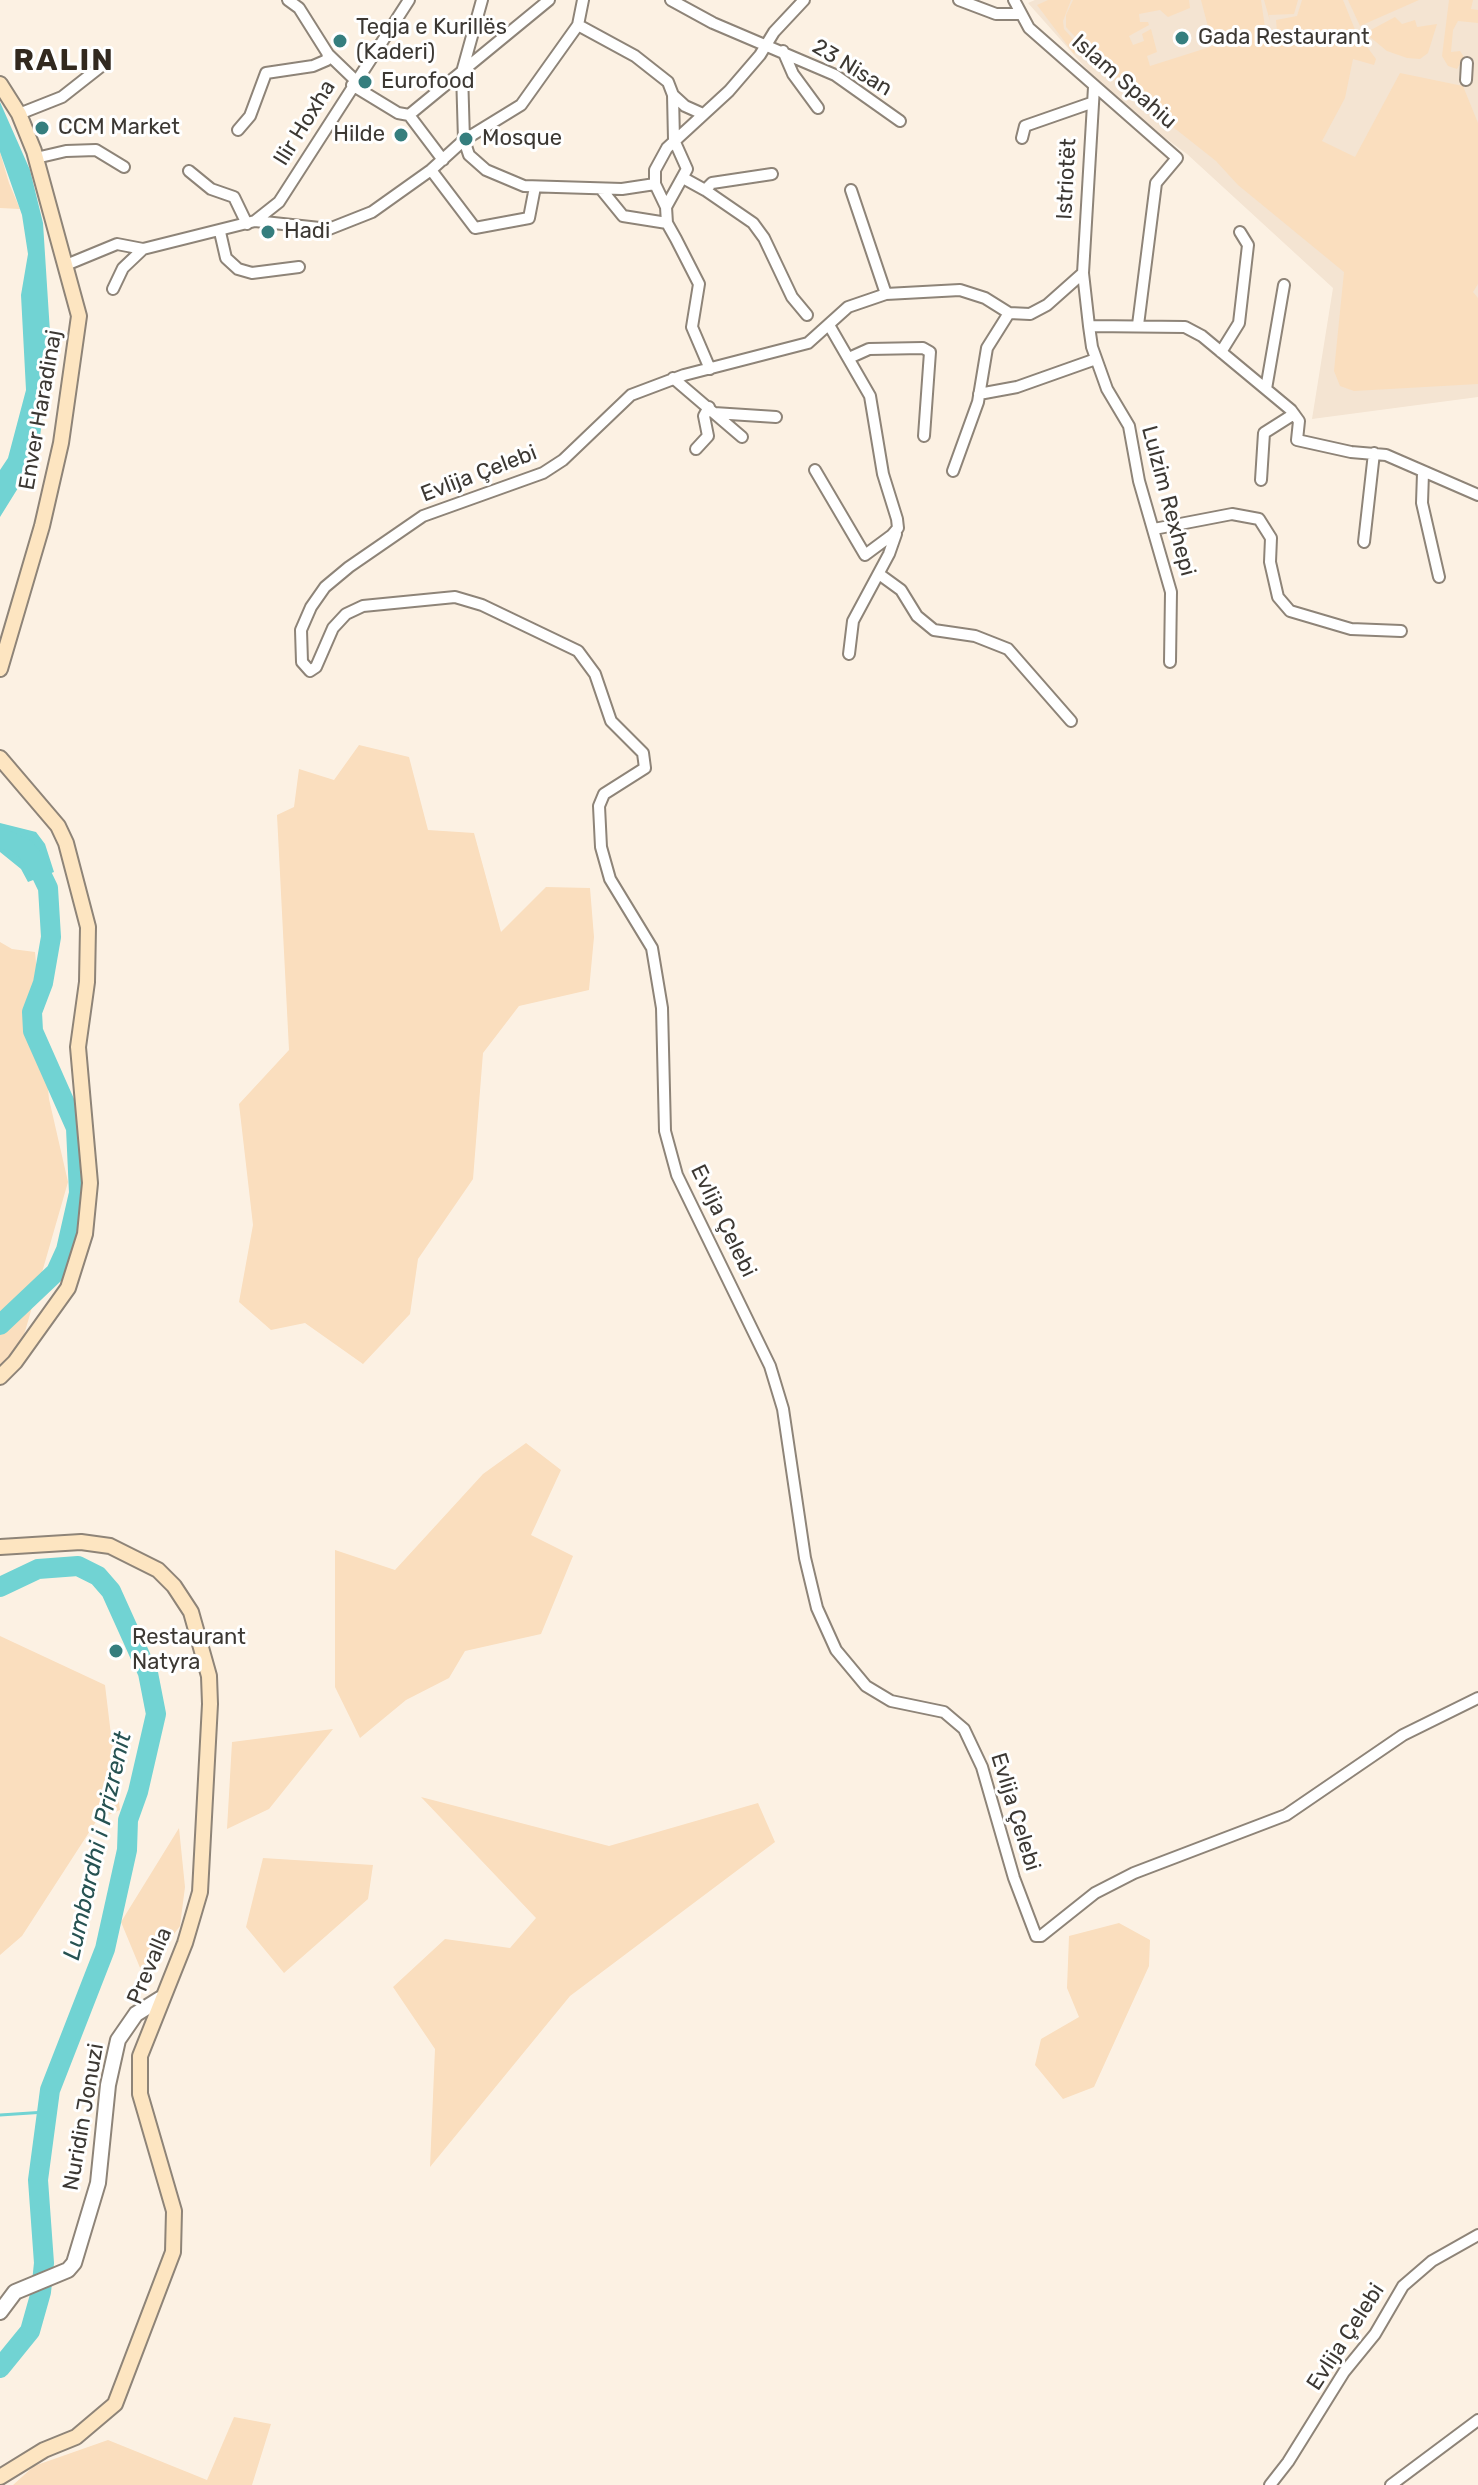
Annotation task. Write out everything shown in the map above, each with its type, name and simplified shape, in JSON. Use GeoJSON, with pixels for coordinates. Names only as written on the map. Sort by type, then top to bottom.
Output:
{"type":"FeatureCollection","features":[{"type":"Feature","properties":{"kind":"main road","name":"Enver Haradinaj"},"geometry":{"type":"LineString","coordinates":[[0,84],[19,114],[36,158],[79,316],[73,377],[42,526],[0,669]]}},
{"type":"Feature","properties":{"kind":"main road"},"geometry":{"type":"LineString","coordinates":[[0,758],[58,826],[66,843],[88,927],[87,982],[78,1047],[89,1149],[89,1211],[78,1263],[68,1288],[15,1362],[0,1377]]}},
{"type":"Feature","properties":{"kind":"main road","name":"Prevalla"},"geometry":{"type":"LineString","coordinates":[[0,1547],[59,1541],[110,1546],[158,1570],[174,1586],[191,1612],[209,1676],[206,1842],[196,1907],[140,2056],[140,2094],[174,2211],[175,2234],[169,2263],[115,2404],[76,2437],[44,2450],[0,2477]]}},
{"type":"Feature","properties":{"kind":"street"},"geometry":{"type":"LineString","coordinates":[[288,0],[299,8],[328,54],[353,83],[398,113],[409,115],[443,160]]}},
{"type":"Feature","properties":{"kind":"street","name":"Ilir Hoxha"},"geometry":{"type":"LineString","coordinates":[[251,222],[279,202],[409,0]]}},
{"type":"Feature","properties":{"kind":"street"},"geometry":{"type":"LineString","coordinates":[[482,0],[462,72],[464,140],[469,155],[486,170],[524,186],[596,188],[655,184]]}},
{"type":"Feature","properties":{"kind":"street"},"geometry":{"type":"LineString","coordinates":[[409,115],[549,0]]}},
{"type":"Feature","properties":{"kind":"street"},"geometry":{"type":"LineString","coordinates":[[66,265],[117,244],[143,249],[251,222],[329,229],[372,212],[431,170],[464,140],[521,105],[578,25],[583,0]]}},
{"type":"Feature","properties":{"kind":"street","name":"23 Nisan"},"geometry":{"type":"LineString","coordinates":[[671,0],[765,46],[835,75],[900,121]]}},
{"type":"Feature","properties":{"kind":"street"},"geometry":{"type":"LineString","coordinates":[[710,369],[692,327],[699,284],[667,223],[666,207],[655,184],[655,170],[674,140],[748,71],[804,0]]}},
{"type":"Feature","properties":{"kind":"street"},"geometry":{"type":"LineString","coordinates":[[959,0],[996,14],[1020,14],[1014,0]]}},
{"type":"Feature","properties":{"kind":"street","name":"Islam Spahiu"},"geometry":{"type":"LineString","coordinates":[[1020,14],[1029,28],[1064,55],[1094,87],[1177,158],[1156,183],[1149,213],[1138,325]]}},
{"type":"Feature","properties":{"kind":"street"},"geometry":{"type":"LineString","coordinates":[[578,25],[648,65],[668,82],[673,95],[674,140],[687,169],[685,179],[666,207]]}},
{"type":"Feature","properties":{"kind":"street","name":"23 Nisan"},"geometry":{"type":"LineString","coordinates":[[783,51],[793,74],[818,108]]}},
{"type":"Feature","properties":{"kind":"street"},"geometry":{"type":"LineString","coordinates":[[238,130],[250,116],[266,73],[313,66],[327,60],[328,54]]}},
{"type":"Feature","properties":{"kind":"street"},"geometry":{"type":"LineString","coordinates":[[1466,80],[1467,63]]}},
{"type":"Feature","properties":{"kind":"street"},"geometry":{"type":"LineString","coordinates":[[19,114],[62,97],[104,64]]}},
{"type":"Feature","properties":{"kind":"street","name":"Istriotët"},"geometry":{"type":"LineString","coordinates":[[1083,273],[1094,87]]}},
{"type":"Feature","properties":{"kind":"street"},"geometry":{"type":"LineString","coordinates":[[673,95],[685,106],[703,114]]}},
{"type":"Feature","properties":{"kind":"street"},"geometry":{"type":"LineString","coordinates":[[1022,138],[1025,126],[1091,103]]}},
{"type":"Feature","properties":{"kind":"street"},"geometry":{"type":"LineString","coordinates":[[36,158],[66,151],[96,150],[124,167]]}},
{"type":"Feature","properties":{"kind":"street"},"geometry":{"type":"LineString","coordinates":[[431,170],[475,228],[529,218],[535,187]]}},
{"type":"Feature","properties":{"kind":"street"},"geometry":{"type":"LineString","coordinates":[[189,171],[211,189],[234,197],[251,222]]}},
{"type":"Feature","properties":{"kind":"street"},"geometry":{"type":"LineString","coordinates":[[705,190],[712,183],[772,174]]}},
{"type":"Feature","properties":{"kind":"street"},"geometry":{"type":"LineString","coordinates":[[685,179],[753,223],[792,297],[807,315]]}},
{"type":"Feature","properties":{"kind":"street"},"geometry":{"type":"LineString","coordinates":[[596,188],[623,216],[667,223]]}},
{"type":"Feature","properties":{"kind":"street"},"geometry":{"type":"LineString","coordinates":[[851,190],[886,294]]}},
{"type":"Feature","properties":{"kind":"street"},"geometry":{"type":"LineString","coordinates":[[220,232],[226,258],[238,269],[252,273],[299,267]]}},
{"type":"Feature","properties":{"kind":"street"},"geometry":{"type":"LineString","coordinates":[[1221,352],[1239,323],[1248,245],[1240,232]]}},
{"type":"Feature","properties":{"kind":"street"},"geometry":{"type":"LineString","coordinates":[[113,289],[123,268],[143,249]]}},
{"type":"Feature","properties":{"kind":"street"},"geometry":{"type":"LineString","coordinates":[[953,471],[979,394],[987,348],[1009,313],[1030,314],[1047,305],[1083,273]]}},
{"type":"Feature","properties":{"kind":"street","name":"Lulzim Rexhepi"},"geometry":{"type":"LineString","coordinates":[[1083,273],[1096,359],[1107,389],[1129,426],[1139,481],[1173,599],[1170,662]]}},
{"type":"Feature","properties":{"kind":"street"},"geometry":{"type":"LineString","coordinates":[[1266,389],[1284,285]]}},
{"type":"Feature","properties":{"kind":"street","name":"Evlija Çelebi"},"geometry":{"type":"LineString","coordinates":[[1009,313],[985,298],[960,290],[886,294],[848,307],[808,343],[673,378],[631,395],[563,460],[543,473],[423,516],[349,567],[325,587],[311,607],[301,630],[302,662],[310,671],[316,667],[333,628],[346,614],[363,606],[455,597],[482,605],[578,651],[595,674],[611,721],[643,753],[645,768],[604,794],[599,806],[601,847],[610,879],[652,948],[662,1008],[665,1131],[677,1175],[770,1366],[783,1409],[809,1577],[817,1608],[836,1650],[857,1677],[882,1698],[944,1712],[964,1729],[982,1767],[1018,1889],[1036,1936],[1041,1936],[1095,1893],[1141,1869],[1286,1815],[1403,1735],[1478,1698]]}},
{"type":"Feature","properties":{"kind":"street"},"geometry":{"type":"LineString","coordinates":[[829,325],[870,396],[877,430],[876,444],[898,528],[879,574],[853,621],[849,654]]}},
{"type":"Feature","properties":{"kind":"street"},"geometry":{"type":"LineString","coordinates":[[1089,326],[1185,327],[1221,352],[1294,414],[1299,421],[1297,440],[1398,459],[1423,473],[1478,495]]}},
{"type":"Feature","properties":{"kind":"street"},"geometry":{"type":"LineString","coordinates":[[849,358],[869,349],[923,348],[930,352],[924,436]]}},
{"type":"Feature","properties":{"kind":"street"},"geometry":{"type":"LineString","coordinates":[[979,394],[1017,387],[1096,359]]}},
{"type":"Feature","properties":{"kind":"street"},"geometry":{"type":"LineString","coordinates":[[673,378],[742,437]]}},
{"type":"Feature","properties":{"kind":"street"},"geometry":{"type":"LineString","coordinates":[[696,449],[708,436],[704,416],[712,410],[776,417]]}},
{"type":"Feature","properties":{"kind":"street"},"geometry":{"type":"LineString","coordinates":[[1261,480],[1264,433],[1294,414]]}},
{"type":"Feature","properties":{"kind":"street"},"geometry":{"type":"LineString","coordinates":[[1364,542],[1374,453]]}},
{"type":"Feature","properties":{"kind":"street"},"geometry":{"type":"LineString","coordinates":[[815,470],[865,555],[898,528]]}},
{"type":"Feature","properties":{"kind":"street"},"geometry":{"type":"LineString","coordinates":[[1423,473],[1422,503],[1439,577]]}},
{"type":"Feature","properties":{"kind":"street"},"geometry":{"type":"LineString","coordinates":[[1154,529],[1232,514],[1259,519],[1271,538],[1270,562],[1278,597],[1290,611],[1351,629],[1401,631]]}},
{"type":"Feature","properties":{"kind":"street"},"geometry":{"type":"LineString","coordinates":[[879,574],[901,590],[917,616],[934,630],[975,636],[1008,649],[1071,721]]}},
{"type":"Feature","properties":{"kind":"street","name":"Nuridin Jonuzi"},"geometry":{"type":"LineString","coordinates":[[0,2312],[8,2297],[62,2273],[74,2263],[98,2183],[108,2085],[118,2040],[136,2014],[160,1999]]}},
{"type":"Feature","properties":{"kind":"street","name":"Evlija Çelebi"},"geometry":{"type":"LineString","coordinates":[[1270,2485],[1352,2361],[1375,2334],[1403,2286],[1432,2261],[1478,2235]]}},
{"type":"Feature","properties":{"kind":"street"},"geometry":{"type":"LineString","coordinates":[[1391,2485],[1478,2420]]}},
{"type":"Feature","properties":{"kind":"shaded area"},"geometry":{"type":"Polygon","coordinates":[[[1035,0],[1478,0],[1478,397],[1312,419],[1333,288],[1187,154],[1115,101],[1028,3],[1035,0]]]}},
{"type":"Feature","properties":{"kind":"shaded area"},"geometry":{"type":"Polygon","coordinates":[[[1048,0],[1071,0],[1063,21],[1064,29],[1080,47],[1074,54],[1037,5],[1048,0]]]}},
{"type":"Feature","properties":{"kind":"shaded area"},"geometry":{"type":"Polygon","coordinates":[[[1073,0],[1189,0],[1190,8],[1168,17],[1160,10],[1139,14],[1140,22],[1148,22],[1149,25],[1129,36],[1133,45],[1144,41],[1142,34],[1151,29],[1157,52],[1147,56],[1150,66],[1213,46],[1201,0],[1261,0],[1267,41],[1272,44],[1283,38],[1282,31],[1277,32],[1276,20],[1297,16],[1302,0],[1343,0],[1356,32],[1376,59],[1374,65],[1353,59],[1345,98],[1322,141],[1355,157],[1400,73],[1463,86],[1478,123],[1478,284],[1473,292],[1478,298],[1478,384],[1354,391],[1340,386],[1334,371],[1344,272],[1238,185],[1216,161],[1120,85],[1066,27],[1066,15],[1073,0]]]}},
{"type":"Feature","properties":{"kind":"shaded area"},"geometry":{"type":"Polygon","coordinates":[[[1264,0],[1298,0],[1294,14],[1269,15],[1270,21],[1264,0]]]}},
{"type":"Feature","properties":{"kind":"shaded area"},"geometry":{"type":"Polygon","coordinates":[[[1348,0],[1419,0],[1360,26],[1348,0]]]}},
{"type":"Feature","properties":{"kind":"shaded area"},"geometry":{"type":"Polygon","coordinates":[[[1449,0],[1473,0],[1471,9],[1478,10],[1478,23],[1458,21],[1453,30],[1451,52],[1460,51],[1464,57],[1457,69],[1448,66],[1442,56],[1449,0]]]}},
{"type":"Feature","properties":{"kind":"shaded area"},"geometry":{"type":"Polygon","coordinates":[[[1395,17],[1402,24],[1415,20],[1417,27],[1437,24],[1428,53],[1420,59],[1387,51],[1367,32],[1395,17]]]}},
{"type":"Feature","properties":{"kind":"shaded area"},"geometry":{"type":"Polygon","coordinates":[[[0,152],[9,183],[20,209],[0,208],[0,152]]]}},
{"type":"Feature","properties":{"kind":"shaded area"},"geometry":{"type":"Polygon","coordinates":[[[359,745],[409,757],[428,830],[474,833],[501,932],[546,887],[590,888],[594,937],[589,990],[519,1006],[483,1053],[473,1179],[418,1259],[410,1314],[363,1364],[305,1323],[271,1330],[239,1302],[253,1225],[239,1104],[289,1050],[277,815],[294,807],[299,769],[334,780],[359,745]]]}},
{"type":"Feature","properties":{"kind":"shaded area"},"geometry":{"type":"Polygon","coordinates":[[[0,942],[12,949],[35,952],[49,1099],[68,1182],[22,1342],[0,1366],[0,942]]]}},
{"type":"Feature","properties":{"kind":"shaded area"},"geometry":{"type":"Polygon","coordinates":[[[526,1443],[561,1470],[531,1535],[573,1556],[541,1634],[465,1651],[449,1678],[406,1700],[360,1738],[335,1687],[335,1550],[395,1570],[483,1474],[526,1443]]]}},
{"type":"Feature","properties":{"kind":"shaded area"},"geometry":{"type":"Polygon","coordinates":[[[0,1636],[105,1685],[120,1810],[97,1820],[22,1936],[0,1955],[0,1636]]]}},
{"type":"Feature","properties":{"kind":"shaded area"},"geometry":{"type":"Polygon","coordinates":[[[333,1729],[269,1809],[227,1829],[232,1742],[333,1729]]]}},
{"type":"Feature","properties":{"kind":"shaded area"},"geometry":{"type":"Polygon","coordinates":[[[421,1797],[609,1846],[758,1803],[775,1842],[570,1996],[430,2167],[435,2049],[393,1987],[445,1939],[510,1948],[536,1918],[421,1797]]]}},
{"type":"Feature","properties":{"kind":"shaded area"},"geometry":{"type":"Polygon","coordinates":[[[179,1828],[185,1887],[180,1926],[143,1975],[121,1922],[179,1828]]]}},
{"type":"Feature","properties":{"kind":"shaded area"},"geometry":{"type":"Polygon","coordinates":[[[263,1858],[373,1865],[368,1899],[284,1973],[246,1927],[263,1858]]]}},
{"type":"Feature","properties":{"kind":"shaded area"},"geometry":{"type":"Polygon","coordinates":[[[1119,1923],[1150,1940],[1149,1966],[1094,2087],[1063,2099],[1035,2065],[1041,2039],[1079,2017],[1067,1988],[1069,1936],[1119,1923]]]}},
{"type":"Feature","properties":{"kind":"shaded area"},"geometry":{"type":"Polygon","coordinates":[[[234,2417],[271,2424],[252,2485],[13,2485],[34,2466],[108,2440],[207,2480],[234,2417]]]}},
{"type":"Feature","properties":{"kind":"water"},"geometry":{"type":"Polygon","coordinates":[[[0,102],[30,170],[43,223],[51,348],[40,437],[23,480],[0,517],[0,470],[8,458],[26,390],[21,295],[28,254],[22,215],[0,152],[0,102]]]}},
{"type":"Feature","properties":{"kind":"water"},"geometry":{"type":"Polygon","coordinates":[[[0,823],[36,832],[45,844],[54,872],[28,882],[21,869],[0,852],[0,823]]]}},
{"type":"Feature","properties":{"kind":"waterway","name":"Lumbardhi i Prizrenit"},"geometry":{"type":"LineString","coordinates":[[0,837],[25,849],[35,861],[48,888],[51,937],[43,983],[32,1012],[33,1031],[76,1128],[79,1193],[66,1250],[56,1272],[0,1325]]}},
{"type":"Feature","properties":{"kind":"waterway","name":"Lumbardhi i Prizrenit"},"geometry":{"type":"LineString","coordinates":[[0,1587],[38,1569],[78,1566],[98,1576],[111,1591],[148,1673],[156,1714],[138,1792],[128,1820],[127,1850],[105,1949],[50,2090],[38,2180],[44,2263],[41,2292],[30,2331],[0,2368]]}},
{"type":"Feature","properties":{"kind":"waterway"},"geometry":{"type":"LineString","coordinates":[[0,2115],[46,2112]]}},
{"type":"Feature","properties":{"kind":"place","name":"Gada Restaurant"},"geometry":{"type":"Point","coordinates":[1182,38]}},
{"type":"Feature","properties":{"kind":"place","name":"Teqja e Kurillës (Kaderi)"},"geometry":{"type":"Point","coordinates":[340,41]}},
{"type":"Feature","properties":{"kind":"place","name":"Eurofood"},"geometry":{"type":"Point","coordinates":[365,82]}},
{"type":"Feature","properties":{"kind":"place","name":"CCM Market"},"geometry":{"type":"Point","coordinates":[42,128]}},
{"type":"Feature","properties":{"kind":"place","name":"Hilde"},"geometry":{"type":"Point","coordinates":[401,135]}},
{"type":"Feature","properties":{"kind":"place","name":"Mosque"},"geometry":{"type":"Point","coordinates":[466,139]}},
{"type":"Feature","properties":{"kind":"place","name":"Hadi"},"geometry":{"type":"Point","coordinates":[268,232]}},
{"type":"Feature","properties":{"kind":"place","name":"Restaurant Natyra"},"geometry":{"type":"Point","coordinates":[116,1651]}},
{"type":"Feature","properties":{"kind":"district","name":"RALIN"},"geometry":{"type":"Point","coordinates":[64,61]}}]}
